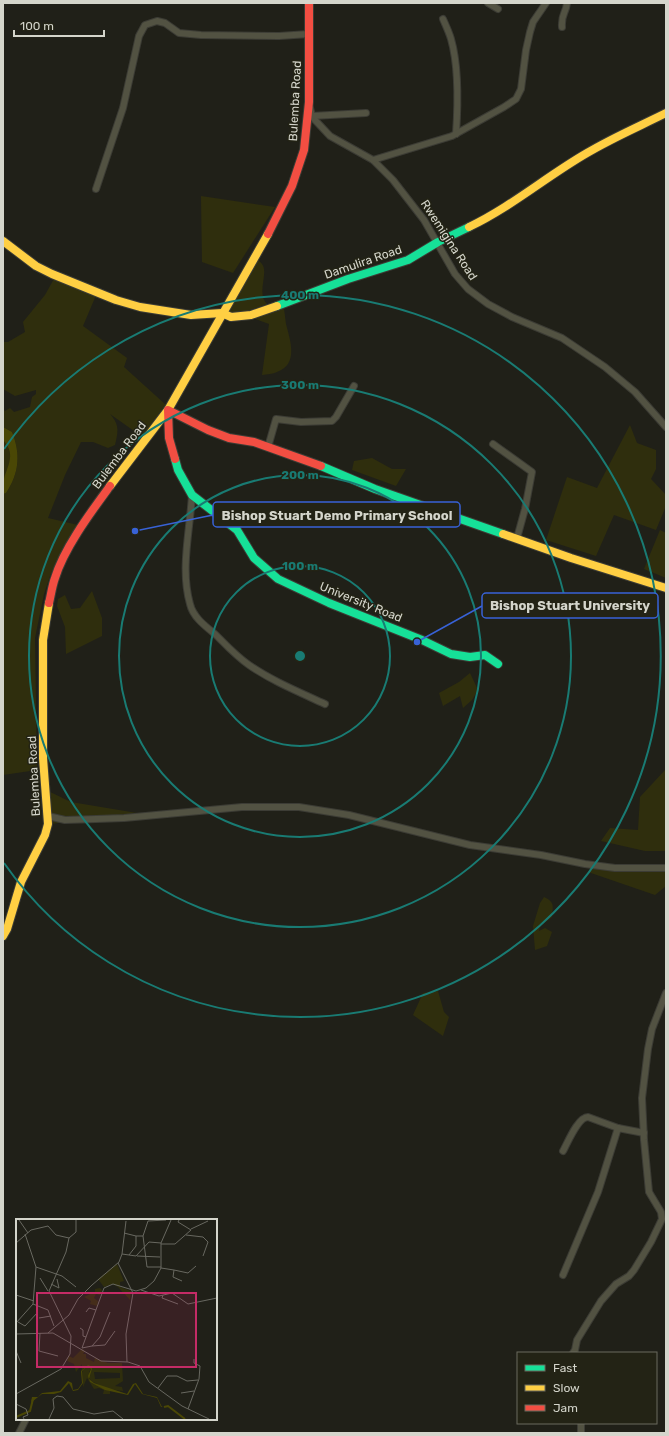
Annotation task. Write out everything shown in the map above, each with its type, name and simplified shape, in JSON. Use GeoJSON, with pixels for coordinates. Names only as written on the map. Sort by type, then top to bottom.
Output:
{"type":"FeatureCollection","features":[{"type":"Feature","properties":{"kind":"street","name":"Bulemba Road"},"geometry":{"type":"LineString","coordinates":[[3,936],[8,929],[21,882],[45,835],[48,824],[43,758],[43,640],[46,613],[55,578],[64,557],[91,512],[168,410],[259,250],[292,186],[304,150],[307,130],[309,102],[309,3]]}},
{"type":"Feature","properties":{"kind":"street"},"geometry":{"type":"LineString","coordinates":[[488,3],[498,9]]}},
{"type":"Feature","properties":{"kind":"street"},"geometry":{"type":"LineString","coordinates":[[373,160],[441,140],[456,134],[504,107],[519,95],[530,32],[533,22],[546,3]]}},
{"type":"Feature","properties":{"kind":"street"},"geometry":{"type":"LineString","coordinates":[[562,27],[561,18],[567,7],[567,3]]}},
{"type":"Feature","properties":{"kind":"street"},"geometry":{"type":"LineString","coordinates":[[443,19],[452,41],[456,68],[456,134]]}},
{"type":"Feature","properties":{"kind":"street"},"geometry":{"type":"LineString","coordinates":[[96,189],[123,108],[139,36],[145,25],[157,21],[165,23],[179,33],[279,36],[309,34]]}},
{"type":"Feature","properties":{"kind":"street","name":"Rwemigina Road"},"geometry":{"type":"LineString","coordinates":[[309,102],[312,116],[330,136],[373,160],[393,180],[424,220],[455,274],[474,295],[512,317],[562,338],[605,367],[635,392],[666,427]]}},
{"type":"Feature","properties":{"kind":"street"},"geometry":{"type":"LineString","coordinates":[[312,116],[366,113]]}},
{"type":"Feature","properties":{"kind":"street","name":"Damulira Road"},"geometry":{"type":"LineString","coordinates":[[3,241],[36,266],[116,300],[191,315],[222,313],[231,317],[243,316],[275,308],[348,279],[408,260],[438,242],[492,216],[545,179],[588,152],[666,113]]}},
{"type":"Feature","properties":{"kind":"street"},"geometry":{"type":"LineString","coordinates":[[268,447],[276,419],[301,422],[332,421],[336,417],[354,386]]}},
{"type":"Feature","properties":{"kind":"street"},"geometry":{"type":"LineString","coordinates":[[168,410],[208,430],[229,438],[254,442],[310,461],[375,490],[571,558],[666,588]]}},
{"type":"Feature","properties":{"kind":"street","name":"University Road"},"geometry":{"type":"LineString","coordinates":[[168,410],[168,433],[175,462],[192,495],[237,530],[254,558],[265,569],[278,579],[329,603],[422,640],[451,654],[470,657],[485,655],[498,664]]}},
{"type":"Feature","properties":{"kind":"street"},"geometry":{"type":"LineString","coordinates":[[493,444],[532,472],[525,509],[516,538]]}},
{"type":"Feature","properties":{"kind":"street"},"geometry":{"type":"LineString","coordinates":[[192,495],[186,571],[189,599],[194,613],[209,630],[248,664],[273,679],[325,704]]}},
{"type":"Feature","properties":{"kind":"street"},"geometry":{"type":"LineString","coordinates":[[48,816],[65,820],[124,818],[242,807],[299,807],[349,815],[470,845],[615,868],[666,868]]}},
{"type":"Feature","properties":{"kind":"street"},"geometry":{"type":"LineString","coordinates":[[574,1352],[577,1340],[601,1301],[616,1284],[629,1276],[634,1270],[651,1242],[662,1219],[661,1212],[649,1192],[642,1098],[652,1029],[666,993]]}},
{"type":"Feature","properties":{"kind":"street"},"geometry":{"type":"LineString","coordinates":[[563,1151],[582,1118],[585,1117],[618,1128],[644,1132]]}},
{"type":"Feature","properties":{"kind":"street"},"geometry":{"type":"LineString","coordinates":[[563,1275],[598,1192],[618,1128]]}},
{"type":"Feature","properties":{"kind":"street"},"geometry":{"type":"LineString","coordinates":[[19,1433],[26,1420]]}},
{"type":"Feature","properties":{"kind":"shaded area"},"geometry":{"type":"Polygon","coordinates":[[[201,196],[275,207],[233,273],[202,262],[201,196]]]}},
{"type":"Feature","properties":{"kind":"shaded area"},"geometry":{"type":"Polygon","coordinates":[[[254,258],[262,264],[264,268],[262,289],[264,299],[267,304],[241,312],[224,312],[254,258]]]}},
{"type":"Feature","properties":{"kind":"shaded area"},"geometry":{"type":"Polygon","coordinates":[[[55,277],[97,293],[83,326],[127,358],[124,367],[166,405],[144,438],[110,414],[117,425],[115,445],[108,448],[93,442],[81,442],[65,475],[48,518],[78,525],[66,544],[50,576],[44,594],[35,638],[37,770],[3,775],[3,494],[6,493],[14,479],[17,464],[17,448],[12,432],[3,427],[3,409],[5,411],[10,408],[14,412],[30,407],[32,397],[36,394],[36,390],[15,396],[3,389],[3,342],[8,342],[25,332],[23,322],[45,295],[55,277]]]}},
{"type":"Feature","properties":{"kind":"shaded area"},"geometry":{"type":"Polygon","coordinates":[[[283,305],[291,344],[291,358],[284,368],[275,373],[262,375],[269,324],[250,317],[283,305]]]}},
{"type":"Feature","properties":{"kind":"shaded area"},"geometry":{"type":"Polygon","coordinates":[[[630,425],[637,443],[656,450],[656,469],[651,479],[666,495],[666,506],[656,530],[614,515],[596,556],[546,540],[567,477],[597,488],[630,425]]]}},
{"type":"Feature","properties":{"kind":"shaded area"},"geometry":{"type":"Polygon","coordinates":[[[3,427],[12,432],[17,448],[17,464],[14,479],[6,493],[3,494],[3,484],[9,462],[10,451],[3,440],[3,427]]]}},
{"type":"Feature","properties":{"kind":"shaded area"},"geometry":{"type":"Polygon","coordinates":[[[3,440],[9,450],[10,461],[8,472],[3,483],[3,440]]]}},
{"type":"Feature","properties":{"kind":"shaded area"},"geometry":{"type":"Polygon","coordinates":[[[372,458],[392,469],[406,469],[396,486],[352,470],[354,461],[372,458]]]}},
{"type":"Feature","properties":{"kind":"shaded area"},"geometry":{"type":"Polygon","coordinates":[[[660,530],[666,533],[666,578],[644,569],[660,530]]]}},
{"type":"Feature","properties":{"kind":"shaded area"},"geometry":{"type":"Polygon","coordinates":[[[92,591],[102,618],[102,636],[66,654],[65,627],[57,606],[58,599],[65,595],[71,609],[80,608],[92,591]]]}},
{"type":"Feature","properties":{"kind":"shaded area"},"geometry":{"type":"Polygon","coordinates":[[[470,673],[478,690],[472,700],[463,708],[460,696],[443,706],[439,693],[459,682],[470,673]]]}},
{"type":"Feature","properties":{"kind":"shaded area"},"geometry":{"type":"Polygon","coordinates":[[[666,769],[666,851],[645,851],[601,841],[610,828],[638,830],[640,797],[666,769]]]}},
{"type":"Feature","properties":{"kind":"shaded area"},"geometry":{"type":"Polygon","coordinates":[[[46,790],[71,802],[137,813],[51,824],[46,790]]]}},
{"type":"Feature","properties":{"kind":"shaded area"},"geometry":{"type":"Polygon","coordinates":[[[594,865],[666,868],[666,886],[655,895],[588,872],[594,865]]]}},
{"type":"Feature","properties":{"kind":"shaded area"},"geometry":{"type":"Polygon","coordinates":[[[544,897],[552,903],[552,917],[540,926],[539,931],[545,928],[552,932],[547,946],[535,950],[533,926],[540,903],[544,897]]]}},
{"type":"Feature","properties":{"kind":"shaded area"},"geometry":{"type":"Polygon","coordinates":[[[438,991],[444,1012],[449,1017],[443,1036],[413,1015],[423,993],[438,991]]]}},
{"type":"Feature","properties":{"kind":"traffic: fast"},"geometry":{"type":"LineString","coordinates":[[277,306],[348,279],[408,260],[438,242],[469,227]]}},
{"type":"Feature","properties":{"kind":"traffic: fast"},"geometry":{"type":"LineString","coordinates":[[175,459],[178,470],[192,495],[237,530],[254,558],[278,579],[329,603],[422,640],[451,654],[470,657],[485,655],[498,664]]}},
{"type":"Feature","properties":{"kind":"traffic: fast"},"geometry":{"type":"LineString","coordinates":[[321,466],[375,489],[503,534]]}},
{"type":"Feature","properties":{"kind":"traffic: slow"},"geometry":{"type":"LineString","coordinates":[[469,227],[500,210],[587,153],[666,113]]}},
{"type":"Feature","properties":{"kind":"traffic: slow"},"geometry":{"type":"LineString","coordinates":[[110,486],[168,410],[268,234]]}},
{"type":"Feature","properties":{"kind":"traffic: slow"},"geometry":{"type":"LineString","coordinates":[[3,241],[36,266],[52,274],[116,300],[140,307],[191,315],[222,313],[231,317],[251,315],[277,306]]}},
{"type":"Feature","properties":{"kind":"traffic: slow"},"geometry":{"type":"LineString","coordinates":[[503,534],[571,558],[666,588]]}},
{"type":"Feature","properties":{"kind":"traffic: slow"},"geometry":{"type":"LineString","coordinates":[[3,936],[7,929],[21,882],[45,835],[48,824],[43,758],[43,640],[49,603]]}},
{"type":"Feature","properties":{"kind":"traffic: jam"},"geometry":{"type":"LineString","coordinates":[[268,234],[292,186],[304,150],[309,102],[309,3]]}},
{"type":"Feature","properties":{"kind":"traffic: jam"},"geometry":{"type":"LineString","coordinates":[[175,459],[169,438],[168,410],[208,430],[229,438],[254,442],[321,466]]}},
{"type":"Feature","properties":{"kind":"traffic: jam"},"geometry":{"type":"LineString","coordinates":[[49,603],[59,566],[79,530],[110,486]]}},
{"type":"Feature","properties":{"kind":"place","name":"Bishop Stuart Demo Primary School"},"geometry":{"type":"Point","coordinates":[135,531]}},
{"type":"Feature","properties":{"kind":"place","name":"Bishop Stuart University"},"geometry":{"type":"Point","coordinates":[417,642]}}]}
